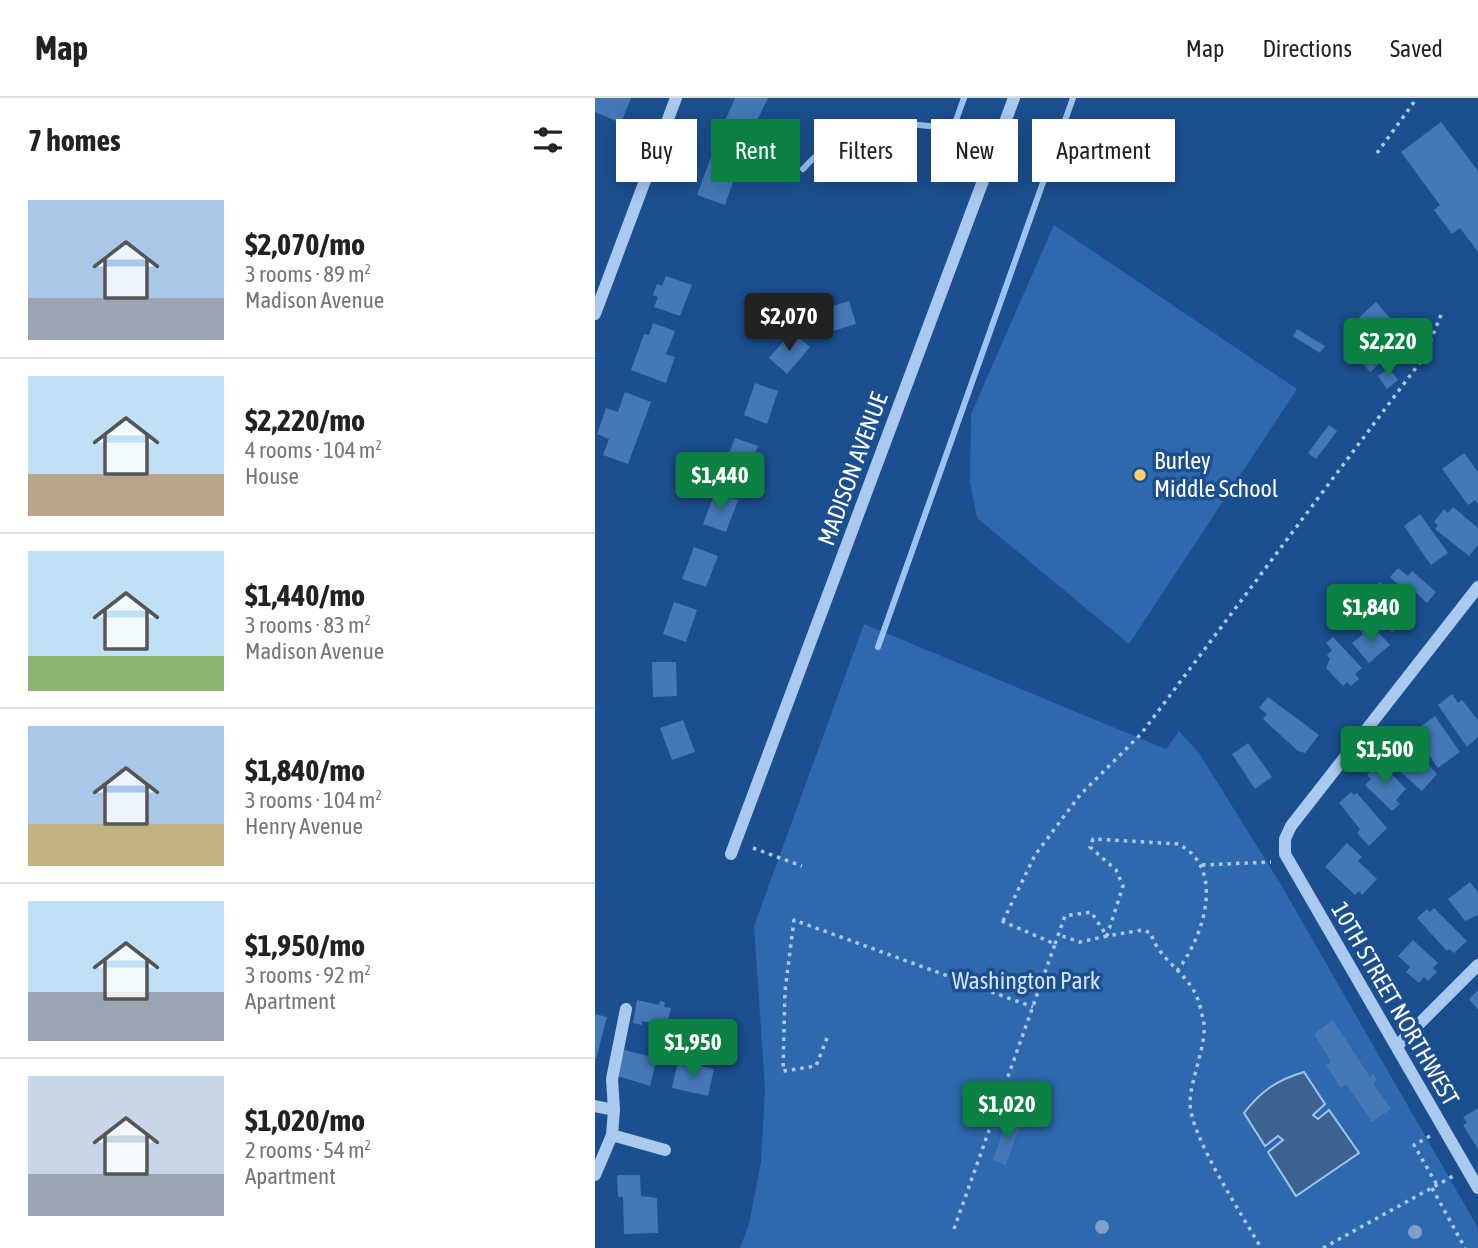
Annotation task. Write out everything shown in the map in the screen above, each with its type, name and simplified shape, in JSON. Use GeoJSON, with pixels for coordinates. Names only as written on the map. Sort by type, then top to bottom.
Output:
{"type":"FeatureCollection","features":[{"type":"Feature","properties":{"kind":"street"},"geometry":{"type":"LineString","coordinates":[[595,314],[676,98]]}},
{"type":"Feature","properties":{"kind":"street","name":"MADISON AVENUE"},"geometry":{"type":"LineString","coordinates":[[731,854],[1014,98]]}},
{"type":"Feature","properties":{"kind":"street","name":"10TH STREET NORTHWEST"},"geometry":{"type":"LineString","coordinates":[[1478,587],[1291,826],[1285,839],[1285,854],[1289,866],[1478,1188]]}},
{"type":"Feature","properties":{"kind":"street"},"geometry":{"type":"LineString","coordinates":[[1397,1046],[1478,965]]}},
{"type":"Feature","properties":{"kind":"street"},"geometry":{"type":"LineString","coordinates":[[595,1175],[612,1135],[612,1079],[626,1009]]}},
{"type":"Feature","properties":{"kind":"street"},"geometry":{"type":"LineString","coordinates":[[595,1106],[614,1110]]}},
{"type":"Feature","properties":{"kind":"street"},"geometry":{"type":"LineString","coordinates":[[612,1135],[665,1150]]}},
{"type":"Feature","properties":{"kind":"path"},"geometry":{"type":"LineString","coordinates":[[1377,153],[1416,98]]}},
{"type":"Feature","properties":{"kind":"path"},"geometry":{"type":"LineString","coordinates":[[1003,921],[1035,855],[1080,795],[1140,734],[1424,358],[1441,315]]}},
{"type":"Feature","properties":{"kind":"path"},"geometry":{"type":"LineString","coordinates":[[1107,936],[1123,886],[1116,870],[1090,847],[1093,839],[1178,844],[1190,850],[1202,865],[1205,894],[1202,930],[1193,951],[1177,971]]}},
{"type":"Feature","properties":{"kind":"path"},"geometry":{"type":"LineString","coordinates":[[753,848],[802,866]]}},
{"type":"Feature","properties":{"kind":"path"},"geometry":{"type":"LineString","coordinates":[[1202,865],[1271,862]]}},
{"type":"Feature","properties":{"kind":"path"},"geometry":{"type":"LineString","coordinates":[[954,1229],[1066,916],[1091,912],[1107,936]]}},
{"type":"Feature","properties":{"kind":"path"},"geometry":{"type":"LineString","coordinates":[[997,919],[1055,944]]}},
{"type":"Feature","properties":{"kind":"path"},"geometry":{"type":"LineString","coordinates":[[827,1038],[816,1066],[783,1071],[785,992],[794,920],[1033,1007]]}},
{"type":"Feature","properties":{"kind":"path"},"geometry":{"type":"LineString","coordinates":[[1059,935],[1080,942],[1142,930],[1151,933],[1153,941],[1195,992],[1205,1023],[1190,1105],[1196,1127],[1261,1248]]}},
{"type":"Feature","properties":{"kind":"path"},"geometry":{"type":"LineString","coordinates":[[1437,1185],[1414,1145],[1443,1128]]}},
{"type":"Feature","properties":{"kind":"path"},"geometry":{"type":"LineString","coordinates":[[1324,1248],[1466,1169]]}},
{"type":"Feature","properties":{"kind":"path"},"geometry":{"type":"LineString","coordinates":[[1431,1188],[1465,1248]]}},
{"type":"Feature","properties":{"kind":"green space"},"geometry":{"type":"Polygon","coordinates":[[[1054,225],[1297,389],[1129,644],[977,518],[970,482],[971,414],[1054,225]]]}},
{"type":"Feature","properties":{"kind":"green space","name":"Washington Park"},"geometry":{"type":"Polygon","coordinates":[[[864,624],[1166,749],[1179,731],[1199,753],[1280,883],[1478,1228],[1478,1248],[740,1248],[749,1224],[761,1162],[765,1089],[754,926],[864,624]]]}},
{"type":"Feature","properties":{"kind":"shaded area"},"geometry":{"type":"Polygon","coordinates":[[[1304,1072],[1325,1104],[1313,1115],[1318,1119],[1329,1110],[1359,1153],[1296,1196],[1268,1152],[1283,1140],[1278,1136],[1265,1146],[1244,1113],[1270,1087],[1304,1072]]]}},
{"type":"Feature","properties":{"kind":"building"},"geometry":{"type":"Polygon","coordinates":[[[595,98],[631,98],[623,119],[616,121],[595,112],[595,98]]]}},
{"type":"Feature","properties":{"kind":"building"},"geometry":{"type":"Polygon","coordinates":[[[735,98],[768,98],[758,119],[726,119],[735,98]]]}},
{"type":"Feature","properties":{"kind":"building"},"geometry":{"type":"Polygon","coordinates":[[[1441,122],[1478,171],[1478,252],[1460,228],[1452,234],[1434,210],[1440,205],[1401,152],[1441,122]]]}},
{"type":"Feature","properties":{"kind":"building"},"geometry":{"type":"Polygon","coordinates":[[[711,157],[711,182],[733,182],[725,205],[697,195],[711,157]]]}},
{"type":"Feature","properties":{"kind":"building"},"geometry":{"type":"Polygon","coordinates":[[[666,276],[692,285],[680,316],[654,307],[658,297],[653,295],[657,284],[662,286],[666,276]]]}},
{"type":"Feature","properties":{"kind":"building"},"geometry":{"type":"Polygon","coordinates":[[[849,301],[856,324],[823,334],[816,311],[849,301]]]}},
{"type":"Feature","properties":{"kind":"building"},"geometry":{"type":"Polygon","coordinates":[[[1376,302],[1397,326],[1406,317],[1418,330],[1370,372],[1355,354],[1368,342],[1352,324],[1376,302]]]}},
{"type":"Feature","properties":{"kind":"building"},"geometry":{"type":"Polygon","coordinates":[[[653,323],[675,331],[666,354],[675,357],[666,383],[631,370],[644,334],[649,335],[653,323]]]}},
{"type":"Feature","properties":{"kind":"building"},"geometry":{"type":"Polygon","coordinates":[[[1297,329],[1325,346],[1320,353],[1293,336],[1297,329]]]}},
{"type":"Feature","properties":{"kind":"building"},"geometry":{"type":"Polygon","coordinates":[[[792,332],[810,347],[787,374],[769,358],[792,332]]]}},
{"type":"Feature","properties":{"kind":"building"},"geometry":{"type":"Polygon","coordinates":[[[1389,368],[1398,380],[1387,389],[1378,376],[1389,368]]]}},
{"type":"Feature","properties":{"kind":"building"},"geometry":{"type":"Polygon","coordinates":[[[755,383],[778,391],[767,424],[744,415],[755,383]]]}},
{"type":"Feature","properties":{"kind":"building"},"geometry":{"type":"Polygon","coordinates":[[[625,392],[651,402],[628,464],[603,455],[609,439],[597,434],[606,408],[618,412],[625,392]]]}},
{"type":"Feature","properties":{"kind":"building"},"geometry":{"type":"Polygon","coordinates":[[[1329,425],[1337,431],[1316,459],[1308,453],[1329,425]]]}},
{"type":"Feature","properties":{"kind":"building"},"geometry":{"type":"Polygon","coordinates":[[[735,438],[758,446],[746,478],[723,470],[735,438]]]}},
{"type":"Feature","properties":{"kind":"building"},"geometry":{"type":"Polygon","coordinates":[[[1464,453],[1478,472],[1478,504],[1475,500],[1468,505],[1442,469],[1464,453]]]}},
{"type":"Feature","properties":{"kind":"building"},"geometry":{"type":"Polygon","coordinates":[[[715,492],[738,500],[726,532],[703,524],[715,492]]]}},
{"type":"Feature","properties":{"kind":"building"},"geometry":{"type":"Polygon","coordinates":[[[1453,507],[1478,528],[1478,545],[1469,556],[1435,529],[1438,525],[1434,522],[1444,509],[1448,513],[1453,507]]]}},
{"type":"Feature","properties":{"kind":"building"},"geometry":{"type":"Polygon","coordinates":[[[1420,514],[1448,553],[1431,565],[1404,526],[1420,514]]]}},
{"type":"Feature","properties":{"kind":"building"},"geometry":{"type":"Polygon","coordinates":[[[694,547],[718,556],[706,587],[682,579],[694,547]]]}},
{"type":"Feature","properties":{"kind":"building"},"geometry":{"type":"Polygon","coordinates":[[[1398,568],[1408,576],[1412,571],[1436,592],[1427,603],[1413,590],[1409,594],[1390,577],[1398,568]]]}},
{"type":"Feature","properties":{"kind":"building"},"geometry":{"type":"Polygon","coordinates":[[[1380,582],[1410,614],[1392,632],[1370,608],[1377,600],[1369,592],[1380,582]]]}},
{"type":"Feature","properties":{"kind":"building"},"geometry":{"type":"Polygon","coordinates":[[[674,602],[697,610],[686,642],[663,634],[674,602]]]}},
{"type":"Feature","properties":{"kind":"building"},"geometry":{"type":"Polygon","coordinates":[[[1372,625],[1390,645],[1369,663],[1352,643],[1363,634],[1360,630],[1372,625]]]}},
{"type":"Feature","properties":{"kind":"building"},"geometry":{"type":"Polygon","coordinates":[[[1333,637],[1362,668],[1355,674],[1359,679],[1351,686],[1347,682],[1343,686],[1326,668],[1330,659],[1327,655],[1332,650],[1326,643],[1333,637]]]}},
{"type":"Feature","properties":{"kind":"building"},"geometry":{"type":"Polygon","coordinates":[[[652,662],[676,662],[677,696],[653,697],[652,662]]]}},
{"type":"Feature","properties":{"kind":"building"},"geometry":{"type":"Polygon","coordinates":[[[1452,694],[1458,703],[1462,700],[1478,720],[1478,737],[1467,747],[1438,705],[1452,694]]]}},
{"type":"Feature","properties":{"kind":"building"},"geometry":{"type":"Polygon","coordinates":[[[1268,697],[1319,735],[1305,753],[1298,751],[1263,719],[1267,714],[1259,708],[1268,697]]]}},
{"type":"Feature","properties":{"kind":"building"},"geometry":{"type":"Polygon","coordinates":[[[1435,716],[1460,752],[1438,768],[1413,732],[1435,716]]]}},
{"type":"Feature","properties":{"kind":"building"},"geometry":{"type":"Polygon","coordinates":[[[683,720],[695,752],[672,760],[660,728],[683,720]]]}},
{"type":"Feature","properties":{"kind":"building"},"geometry":{"type":"Polygon","coordinates":[[[1406,741],[1437,774],[1422,791],[1383,756],[1395,742],[1400,747],[1406,741]]]}},
{"type":"Feature","properties":{"kind":"building"},"geometry":{"type":"Polygon","coordinates":[[[1248,743],[1272,777],[1255,789],[1232,754],[1248,743]]]}},
{"type":"Feature","properties":{"kind":"building"},"geometry":{"type":"Polygon","coordinates":[[[1380,762],[1406,789],[1396,800],[1400,804],[1392,811],[1365,785],[1371,779],[1367,775],[1380,762]]]}},
{"type":"Feature","properties":{"kind":"building"},"geometry":{"type":"Polygon","coordinates":[[[1351,792],[1354,795],[1357,793],[1387,828],[1369,846],[1357,833],[1360,829],[1339,803],[1351,792]]]}},
{"type":"Feature","properties":{"kind":"building"},"geometry":{"type":"Polygon","coordinates":[[[1347,843],[1362,857],[1358,861],[1377,879],[1362,895],[1359,891],[1355,895],[1325,867],[1347,843]]]}},
{"type":"Feature","properties":{"kind":"building"},"geometry":{"type":"Polygon","coordinates":[[[1470,882],[1478,892],[1478,915],[1465,921],[1448,899],[1470,882]]]}},
{"type":"Feature","properties":{"kind":"building"},"geometry":{"type":"Polygon","coordinates":[[[1434,908],[1467,941],[1454,953],[1449,949],[1447,951],[1417,918],[1427,909],[1430,912],[1434,908]]]}},
{"type":"Feature","properties":{"kind":"building"},"geometry":{"type":"Polygon","coordinates":[[[1413,940],[1438,963],[1433,968],[1437,972],[1428,981],[1424,977],[1419,983],[1406,972],[1410,967],[1398,956],[1413,940]]]}},
{"type":"Feature","properties":{"kind":"building"},"geometry":{"type":"Polygon","coordinates":[[[1478,990],[1478,1010],[1469,999],[1478,990]]]}},
{"type":"Feature","properties":{"kind":"building"},"geometry":{"type":"Polygon","coordinates":[[[637,1000],[659,1005],[660,1001],[665,1002],[664,1007],[671,1008],[667,1024],[657,1025],[656,1020],[656,1024],[642,1021],[642,1025],[633,1023],[637,1000]]]}},
{"type":"Feature","properties":{"kind":"building"},"geometry":{"type":"Polygon","coordinates":[[[595,1014],[607,1017],[596,1059],[595,1059],[595,1014]]]}},
{"type":"Feature","properties":{"kind":"building"},"geometry":{"type":"Polygon","coordinates":[[[1333,1020],[1370,1077],[1373,1074],[1377,1080],[1373,1083],[1391,1109],[1372,1122],[1346,1084],[1341,1088],[1326,1066],[1331,1062],[1314,1034],[1333,1020]]]}},
{"type":"Feature","properties":{"kind":"building"},"geometry":{"type":"Polygon","coordinates":[[[624,1050],[657,1058],[650,1086],[618,1076],[624,1050]]]}},
{"type":"Feature","properties":{"kind":"building"},"geometry":{"type":"Polygon","coordinates":[[[678,1061],[714,1069],[708,1096],[672,1088],[678,1061]]]}},
{"type":"Feature","properties":{"kind":"building"},"geometry":{"type":"Polygon","coordinates":[[[1478,1108],[1478,1149],[1463,1125],[1467,1123],[1463,1117],[1478,1108]]]}},
{"type":"Feature","properties":{"kind":"building"},"geometry":{"type":"Polygon","coordinates":[[[1008,1117],[1021,1122],[1006,1165],[993,1160],[1008,1117]]]}},
{"type":"Feature","properties":{"kind":"building"},"geometry":{"type":"Polygon","coordinates":[[[617,1175],[640,1175],[641,1196],[657,1198],[658,1233],[624,1234],[623,1197],[618,1197],[617,1175]]]}},
{"type":"Feature","properties":{"kind":"waterway"},"geometry":{"type":"LineString","coordinates":[[803,169],[834,143],[870,128],[908,124],[949,129],[954,126],[964,98]]}},
{"type":"Feature","properties":{"kind":"waterway"},"geometry":{"type":"LineString","coordinates":[[878,647],[1073,98]]}},
{"type":"Feature","properties":{"kind":"place","name":"Burley Middle School"},"geometry":{"type":"Point","coordinates":[1140,475]}}]}
